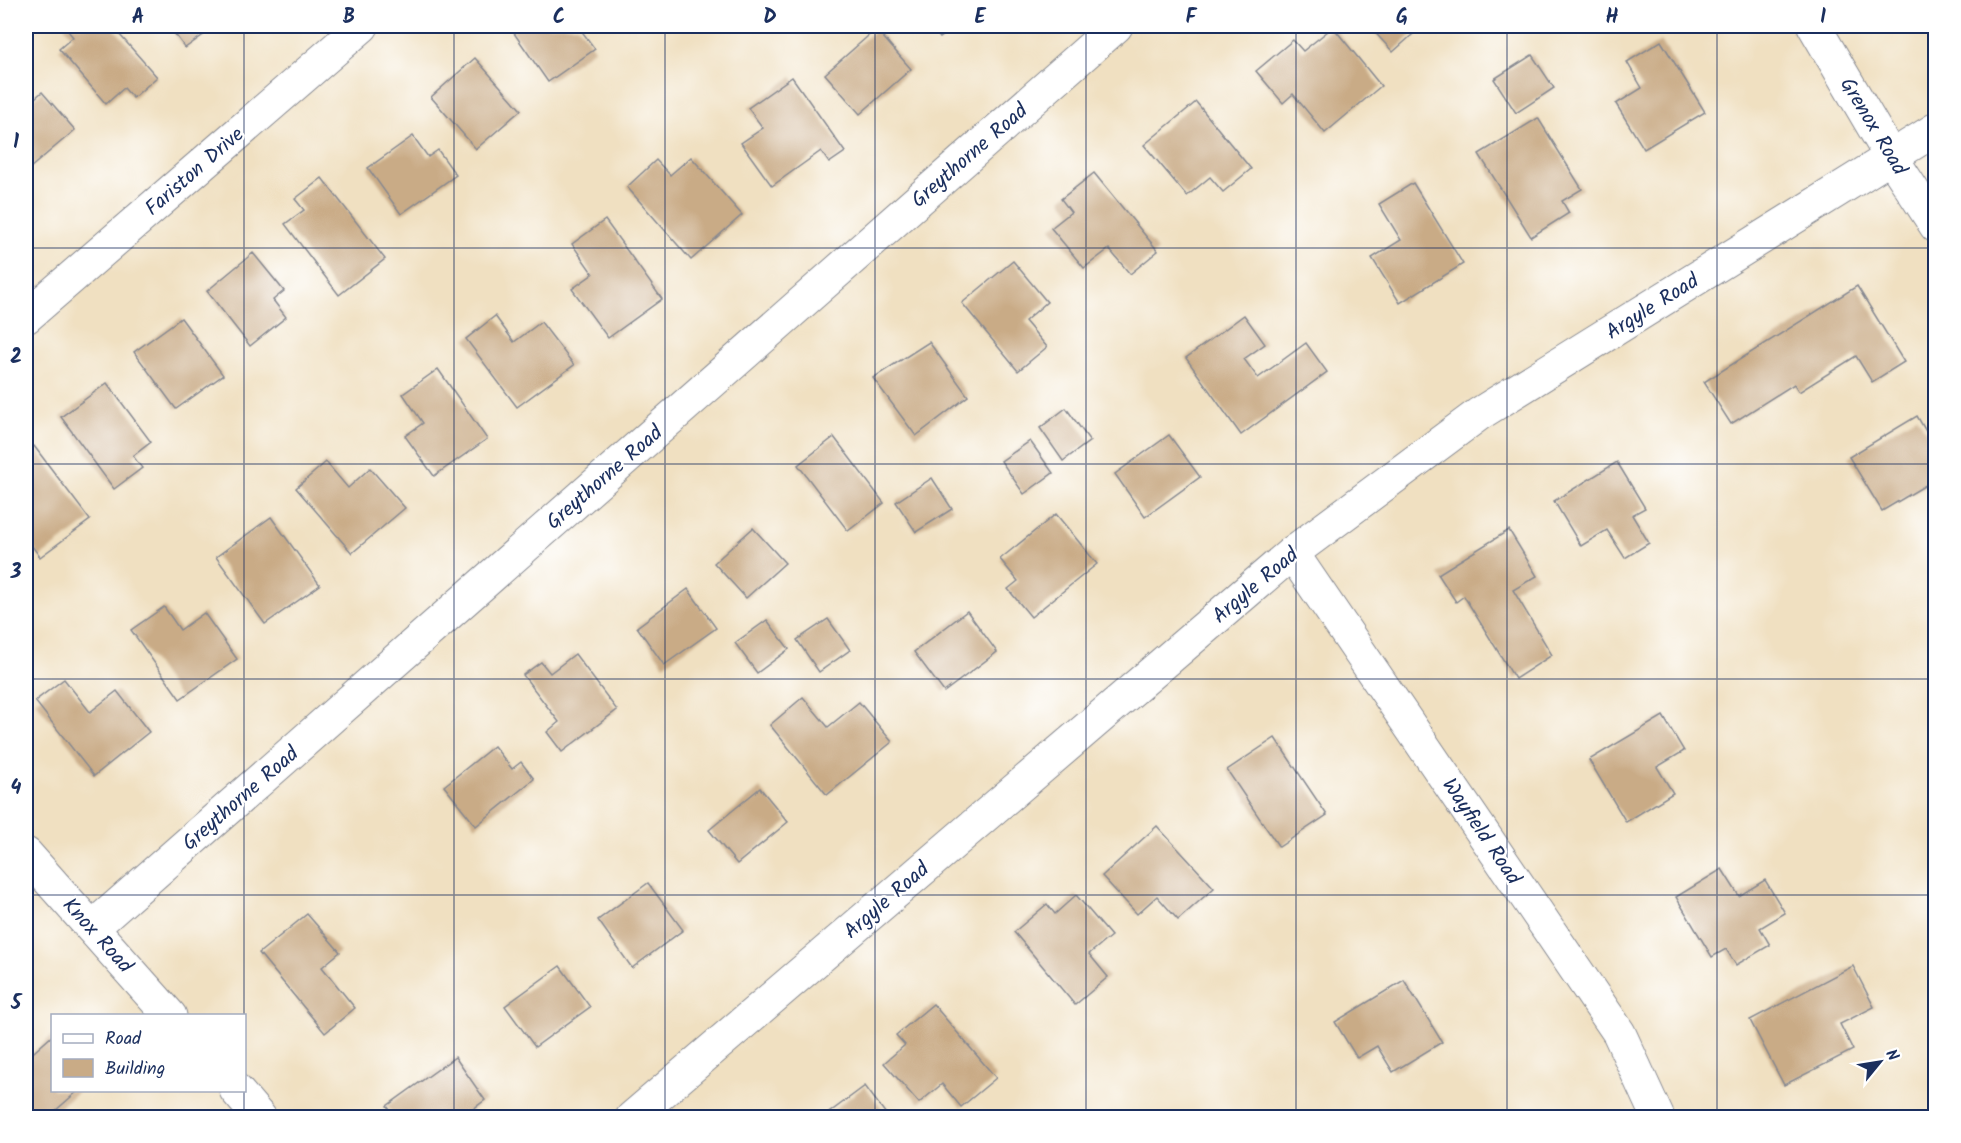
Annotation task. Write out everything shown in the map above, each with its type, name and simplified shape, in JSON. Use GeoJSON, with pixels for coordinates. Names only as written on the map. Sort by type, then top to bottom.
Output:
{"type":"FeatureCollection","features":[{"type":"Feature","properties":{"kind":"street","name":"Fariston Drive"},"geometry":{"type":"LineString","coordinates":[[26,317],[362,26]]}},
{"type":"Feature","properties":{"kind":"street","name":"Greythorne Road"},"geometry":{"type":"LineString","coordinates":[[92,928],[1116,26]]}},
{"type":"Feature","properties":{"kind":"street","name":"Grenox Road"},"geometry":{"type":"LineString","coordinates":[[1814,26],[1891,157],[1935,226]]}},
{"type":"Feature","properties":{"kind":"street","name":"Argyle Road"},"geometry":{"type":"LineString","coordinates":[[632,1118],[1292,553],[1479,414],[1935,129]]}},
{"type":"Feature","properties":{"kind":"street","name":"Wayfield Road"},"geometry":{"type":"LineString","coordinates":[[1292,553],[1619,1033],[1658,1118]]}},
{"type":"Feature","properties":{"kind":"street","name":"Knox Road"},"geometry":{"type":"LineString","coordinates":[[26,854],[168,1014]]}},
{"type":"Feature","properties":{"kind":"street"},"geometry":{"type":"LineString","coordinates":[[238,1092],[260,1118]]}},
{"type":"Feature","properties":{"kind":"building"},"geometry":{"type":"Polygon","coordinates":[[[64,26],[112,26],[157,77],[133,98],[124,88],[106,104],[59,49],[73,37],[64,26]]]}},
{"type":"Feature","properties":{"kind":"building"},"geometry":{"type":"Polygon","coordinates":[[[169,26],[216,26],[185,48],[169,26]]]}},
{"type":"Feature","properties":{"kind":"building"},"geometry":{"type":"Polygon","coordinates":[[[509,26],[578,26],[595,49],[548,82],[509,26]]]}},
{"type":"Feature","properties":{"kind":"building"},"geometry":{"type":"Polygon","coordinates":[[[930,26],[957,26],[940,38],[930,26]]]}},
{"type":"Feature","properties":{"kind":"building"},"geometry":{"type":"Polygon","coordinates":[[[1369,26],[1422,26],[1393,52],[1369,26]]]}},
{"type":"Feature","properties":{"kind":"building"},"geometry":{"type":"Polygon","coordinates":[[[1333,27],[1381,86],[1325,133],[1293,94],[1283,103],[1256,71],[1293,40],[1303,51],[1333,27]]]}},
{"type":"Feature","properties":{"kind":"building"},"geometry":{"type":"Polygon","coordinates":[[[876,29],[911,69],[860,114],[825,74],[876,29]]]}},
{"type":"Feature","properties":{"kind":"building"},"geometry":{"type":"Polygon","coordinates":[[[1661,41],[1705,112],[1644,149],[1616,104],[1642,88],[1627,62],[1661,41]]]}},
{"type":"Feature","properties":{"kind":"building"},"geometry":{"type":"Polygon","coordinates":[[[1532,55],[1554,88],[1516,113],[1494,79],[1532,55]]]}},
{"type":"Feature","properties":{"kind":"building"},"geometry":{"type":"Polygon","coordinates":[[[475,58],[521,110],[476,149],[431,97],[475,58]]]}},
{"type":"Feature","properties":{"kind":"building"},"geometry":{"type":"Polygon","coordinates":[[[792,77],[845,152],[829,163],[821,151],[772,186],[741,143],[763,128],[748,108],[792,77]]]}},
{"type":"Feature","properties":{"kind":"building"},"geometry":{"type":"Polygon","coordinates":[[[42,92],[75,130],[30,168],[26,163],[26,98],[29,103],[42,92]]]}},
{"type":"Feature","properties":{"kind":"building"},"geometry":{"type":"Polygon","coordinates":[[[1196,102],[1251,169],[1223,192],[1210,177],[1187,196],[1144,145],[1196,102]]]}},
{"type":"Feature","properties":{"kind":"building"},"geometry":{"type":"Polygon","coordinates":[[[1538,118],[1582,189],[1562,201],[1569,213],[1531,237],[1479,154],[1538,118]]]}},
{"type":"Feature","properties":{"kind":"building"},"geometry":{"type":"Polygon","coordinates":[[[413,136],[428,157],[438,150],[456,175],[401,214],[368,168],[413,136]]]}},
{"type":"Feature","properties":{"kind":"building"},"geometry":{"type":"Polygon","coordinates":[[[691,157],[742,215],[691,260],[627,187],[656,160],[670,175],[691,157]]]}},
{"type":"Feature","properties":{"kind":"building"},"geometry":{"type":"Polygon","coordinates":[[[1094,173],[1158,251],[1130,274],[1109,249],[1084,268],[1051,228],[1071,212],[1061,199],[1094,173]]]}},
{"type":"Feature","properties":{"kind":"building"},"geometry":{"type":"Polygon","coordinates":[[[322,178],[385,259],[339,295],[285,224],[304,210],[295,199],[322,178]]]}},
{"type":"Feature","properties":{"kind":"building"},"geometry":{"type":"Polygon","coordinates":[[[1413,183],[1463,264],[1400,303],[1372,258],[1401,240],[1379,204],[1413,183]]]}},
{"type":"Feature","properties":{"kind":"building"},"geometry":{"type":"Polygon","coordinates":[[[605,220],[662,299],[608,338],[572,289],[593,274],[572,244],[605,220]]]}},
{"type":"Feature","properties":{"kind":"building"},"geometry":{"type":"Polygon","coordinates":[[[253,253],[284,291],[273,300],[286,317],[250,346],[207,291],[253,253]]]}},
{"type":"Feature","properties":{"kind":"building"},"geometry":{"type":"Polygon","coordinates":[[[1013,261],[1047,302],[1025,321],[1047,347],[1018,371],[962,303],[1013,261]]]}},
{"type":"Feature","properties":{"kind":"building"},"geometry":{"type":"Polygon","coordinates":[[[1857,286],[1904,362],[1872,382],[1856,356],[1799,392],[1794,384],[1731,424],[1704,382],[1857,286]]]}},
{"type":"Feature","properties":{"kind":"building"},"geometry":{"type":"Polygon","coordinates":[[[1244,315],[1265,344],[1244,359],[1258,378],[1306,343],[1327,372],[1241,435],[1186,358],[1244,315]]]}},
{"type":"Feature","properties":{"kind":"building"},"geometry":{"type":"Polygon","coordinates":[[[495,316],[514,342],[541,322],[574,365],[517,407],[466,339],[495,316]]]}},
{"type":"Feature","properties":{"kind":"building"},"geometry":{"type":"Polygon","coordinates":[[[181,318],[223,375],[176,409],[134,352],[181,318]]]}},
{"type":"Feature","properties":{"kind":"building"},"geometry":{"type":"Polygon","coordinates":[[[929,342],[968,396],[916,436],[873,378],[929,342]]]}},
{"type":"Feature","properties":{"kind":"building"},"geometry":{"type":"Polygon","coordinates":[[[438,369],[487,439],[434,476],[405,436],[423,423],[403,394],[438,369]]]}},
{"type":"Feature","properties":{"kind":"building"},"geometry":{"type":"Polygon","coordinates":[[[107,383],[151,442],[133,456],[142,468],[114,489],[61,417],[107,383]]]}},
{"type":"Feature","properties":{"kind":"building"},"geometry":{"type":"Polygon","coordinates":[[[1066,408],[1090,441],[1063,461],[1040,428],[1066,408]]]}},
{"type":"Feature","properties":{"kind":"building"},"geometry":{"type":"Polygon","coordinates":[[[1917,416],[1927,433],[1936,428],[1936,479],[1882,511],[1849,457],[1917,416]]]}},
{"type":"Feature","properties":{"kind":"building"},"geometry":{"type":"Polygon","coordinates":[[[1169,435],[1200,477],[1145,517],[1115,474],[1169,435]]]}},
{"type":"Feature","properties":{"kind":"building"},"geometry":{"type":"Polygon","coordinates":[[[834,437],[884,503],[848,531],[798,465],[834,437]]]}},
{"type":"Feature","properties":{"kind":"building"},"geometry":{"type":"Polygon","coordinates":[[[1030,441],[1053,473],[1024,494],[1001,461],[1030,441]]]}},
{"type":"Feature","properties":{"kind":"building"},"geometry":{"type":"Polygon","coordinates":[[[34,446],[90,520],[40,557],[26,538],[26,452],[34,446]]]}},
{"type":"Feature","properties":{"kind":"building"},"geometry":{"type":"Polygon","coordinates":[[[326,462],[348,488],[370,468],[405,508],[352,553],[296,488],[326,462]]]}},
{"type":"Feature","properties":{"kind":"building"},"geometry":{"type":"Polygon","coordinates":[[[1617,462],[1645,508],[1632,515],[1649,543],[1625,558],[1607,530],[1581,546],[1554,501],[1617,462]]]}},
{"type":"Feature","properties":{"kind":"building"},"geometry":{"type":"Polygon","coordinates":[[[932,478],[952,509],[916,532],[896,502],[932,478]]]}},
{"type":"Feature","properties":{"kind":"building"},"geometry":{"type":"Polygon","coordinates":[[[1056,514],[1097,564],[1031,617],[1008,589],[1018,581],[1000,559],[1056,514]]]}},
{"type":"Feature","properties":{"kind":"building"},"geometry":{"type":"Polygon","coordinates":[[[271,517],[320,585],[265,624],[216,557],[271,517]]]}},
{"type":"Feature","properties":{"kind":"building"},"geometry":{"type":"Polygon","coordinates":[[[753,528],[785,563],[746,598],[714,563],[753,528]]]}},
{"type":"Feature","properties":{"kind":"building"},"geometry":{"type":"Polygon","coordinates":[[[1509,530],[1537,576],[1513,590],[1552,655],[1515,679],[1464,596],[1456,602],[1438,574],[1509,530]]]}},
{"type":"Feature","properties":{"kind":"building"},"geometry":{"type":"Polygon","coordinates":[[[688,589],[716,628],[664,665],[637,627],[688,589]]]}},
{"type":"Feature","properties":{"kind":"building"},"geometry":{"type":"Polygon","coordinates":[[[164,607],[180,630],[204,613],[237,659],[180,699],[131,630],[164,607]]]}},
{"type":"Feature","properties":{"kind":"building"},"geometry":{"type":"Polygon","coordinates":[[[967,611],[997,652],[944,692],[914,652],[967,611]]]}},
{"type":"Feature","properties":{"kind":"building"},"geometry":{"type":"Polygon","coordinates":[[[828,619],[850,650],[819,672],[797,640],[828,619]]]}},
{"type":"Feature","properties":{"kind":"building"},"geometry":{"type":"Polygon","coordinates":[[[767,620],[789,649],[757,673],[735,643],[767,620]]]}},
{"type":"Feature","properties":{"kind":"building"},"geometry":{"type":"Polygon","coordinates":[[[575,654],[617,710],[562,752],[547,732],[559,722],[523,675],[541,662],[550,673],[575,654]]]}},
{"type":"Feature","properties":{"kind":"building"},"geometry":{"type":"Polygon","coordinates":[[[64,679],[90,712],[117,691],[149,732],[94,776],[35,701],[64,679]]]}},
{"type":"Feature","properties":{"kind":"building"},"geometry":{"type":"Polygon","coordinates":[[[803,697],[828,727],[859,702],[892,742],[827,795],[770,725],[803,697]]]}},
{"type":"Feature","properties":{"kind":"building"},"geometry":{"type":"Polygon","coordinates":[[[1663,716],[1684,751],[1657,767],[1673,793],[1626,822],[1589,760],[1663,716]]]}},
{"type":"Feature","properties":{"kind":"building"},"geometry":{"type":"Polygon","coordinates":[[[1275,738],[1327,815],[1279,847],[1227,770],[1275,738]]]}},
{"type":"Feature","properties":{"kind":"building"},"geometry":{"type":"Polygon","coordinates":[[[494,746],[512,769],[521,762],[534,779],[476,826],[444,786],[494,746]]]}},
{"type":"Feature","properties":{"kind":"building"},"geometry":{"type":"Polygon","coordinates":[[[760,788],[788,822],[737,864],[709,830],[760,788]]]}},
{"type":"Feature","properties":{"kind":"building"},"geometry":{"type":"Polygon","coordinates":[[[1157,826],[1214,888],[1178,920],[1157,896],[1137,914],[1102,876],[1157,826]]]}},
{"type":"Feature","properties":{"kind":"building"},"geometry":{"type":"Polygon","coordinates":[[[1722,869],[1739,896],[1765,880],[1785,913],[1760,928],[1770,945],[1736,965],[1726,949],[1712,957],[1676,897],[1722,869]]]}},
{"type":"Feature","properties":{"kind":"building"},"geometry":{"type":"Polygon","coordinates":[[[648,883],[683,930],[632,968],[598,920],[648,883]]]}},
{"type":"Feature","properties":{"kind":"building"},"geometry":{"type":"Polygon","coordinates":[[[1076,895],[1111,936],[1089,954],[1108,977],[1075,1005],[1014,932],[1047,904],[1055,914],[1076,895]]]}},
{"type":"Feature","properties":{"kind":"building"},"geometry":{"type":"Polygon","coordinates":[[[307,914],[340,952],[322,967],[355,1008],[325,1033],[259,953],[307,914]]]}},
{"type":"Feature","properties":{"kind":"building"},"geometry":{"type":"Polygon","coordinates":[[[560,966],[590,1007],[535,1047],[505,1006],[560,966]]]}},
{"type":"Feature","properties":{"kind":"building"},"geometry":{"type":"Polygon","coordinates":[[[1853,966],[1874,1007],[1840,1024],[1853,1050],[1784,1085],[1750,1020],[1853,966]]]}},
{"type":"Feature","properties":{"kind":"building"},"geometry":{"type":"Polygon","coordinates":[[[1404,980],[1442,1042],[1393,1072],[1377,1046],[1357,1058],[1335,1022],[1404,980]]]}},
{"type":"Feature","properties":{"kind":"building"},"geometry":{"type":"Polygon","coordinates":[[[933,1004],[996,1078],[961,1107],[942,1084],[919,1103],[884,1063],[905,1045],[896,1035],[933,1004]]]}},
{"type":"Feature","properties":{"kind":"building"},"geometry":{"type":"Polygon","coordinates":[[[51,1037],[51,1092],[77,1092],[47,1118],[27,1118],[26,1059],[51,1037]]]}},
{"type":"Feature","properties":{"kind":"building"},"geometry":{"type":"Polygon","coordinates":[[[455,1057],[485,1100],[461,1118],[396,1118],[387,1106],[455,1057]]]}},
{"type":"Feature","properties":{"kind":"building"},"geometry":{"type":"Polygon","coordinates":[[[865,1086],[889,1118],[822,1118],[865,1086]]]}}]}
